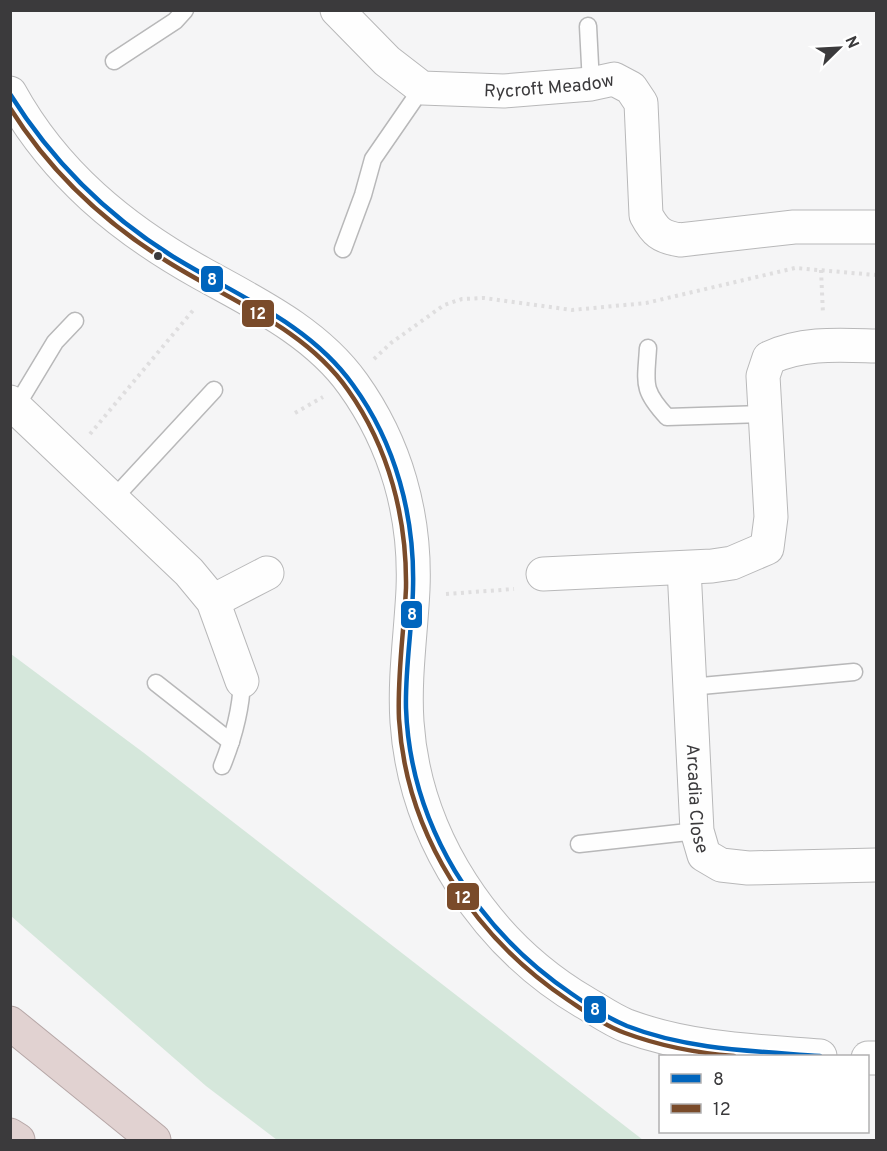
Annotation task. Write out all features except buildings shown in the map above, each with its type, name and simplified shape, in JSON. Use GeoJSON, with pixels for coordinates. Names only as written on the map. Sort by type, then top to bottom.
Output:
{"type":"FeatureCollection","features":[{"type":"Feature","properties":{"kind":"highway"},"geometry":{"type":"LineString","coordinates":[[10,1023],[154,1140]]}},
{"type":"Feature","properties":{"kind":"highway"},"geometry":{"type":"LineString","coordinates":[[10,1135],[18,1140]]}},
{"type":"Feature","properties":{"kind":"street"},"geometry":{"type":"LineString","coordinates":[[337,10],[387,61],[422,88]]}},
{"type":"Feature","properties":{"kind":"street","name":"Rycroft Meadow"},"geometry":{"type":"LineString","coordinates":[[422,88],[504,91],[591,84],[614,79],[631,88],[641,103],[646,216],[654,231],[666,238],[680,240],[794,227],[876,227]]}},
{"type":"Feature","properties":{"kind":"street"},"geometry":{"type":"LineString","coordinates":[[10,93],[54,158],[99,206],[163,250],[237,291],[310,339],[351,381],[380,426],[396,467],[409,522],[413,585],[407,722],[419,792],[449,863],[490,925],[540,972],[572,995],[623,1024],[706,1047],[807,1055]]}},
{"type":"Feature","properties":{"kind":"street"},"geometry":{"type":"LineString","coordinates":[[543,574],[684,568],[732,563],[767,548],[771,517],[763,376],[769,358],[786,350],[825,345],[876,346]]}},
{"type":"Feature","properties":{"kind":"street"},"geometry":{"type":"LineString","coordinates":[[14,403],[68,459],[114,498],[189,572],[213,601],[242,681]]}},
{"type":"Feature","properties":{"kind":"street","name":"Arcadia Close"},"geometry":{"type":"LineString","coordinates":[[684,568],[697,831],[704,855],[721,865],[748,868],[876,865]]}},
{"type":"Feature","properties":{"kind":"street"},"geometry":{"type":"LineString","coordinates":[[213,601],[267,573]]}},
{"type":"Feature","properties":{"kind":"lane"},"geometry":{"type":"LineString","coordinates":[[114,61],[174,21],[185,10]]}},
{"type":"Feature","properties":{"kind":"lane"},"geometry":{"type":"LineString","coordinates":[[588,26],[591,84]]}},
{"type":"Feature","properties":{"kind":"lane"},"geometry":{"type":"LineString","coordinates":[[343,249],[363,195],[373,159],[422,88]]}},
{"type":"Feature","properties":{"kind":"lane"},"geometry":{"type":"LineString","coordinates":[[14,403],[55,342],[75,321]]}},
{"type":"Feature","properties":{"kind":"lane"},"geometry":{"type":"LineString","coordinates":[[648,348],[646,387],[651,400],[667,417],[764,414]]}},
{"type":"Feature","properties":{"kind":"lane"},"geometry":{"type":"LineString","coordinates":[[114,498],[214,390]]}},
{"type":"Feature","properties":{"kind":"lane"},"geometry":{"type":"LineString","coordinates":[[690,687],[854,672]]}},
{"type":"Feature","properties":{"kind":"lane"},"geometry":{"type":"LineString","coordinates":[[222,766],[242,700],[242,681]]}},
{"type":"Feature","properties":{"kind":"lane"},"geometry":{"type":"LineString","coordinates":[[156,683],[231,742]]}},
{"type":"Feature","properties":{"kind":"lane"},"geometry":{"type":"LineString","coordinates":[[579,844],[697,831]]}},
{"type":"Feature","properties":{"kind":"path"},"geometry":{"type":"LineString","coordinates":[[368,366],[392,343],[444,305],[462,299],[484,298],[572,310],[646,303],[795,268],[876,275]]}},
{"type":"Feature","properties":{"kind":"path"},"geometry":{"type":"LineString","coordinates":[[821,270],[825,345]]}},
{"type":"Feature","properties":{"kind":"path"},"geometry":{"type":"LineString","coordinates":[[68,459],[200,303]]}},
{"type":"Feature","properties":{"kind":"path"},"geometry":{"type":"LineString","coordinates":[[437,595],[533,588],[543,574]]}},
{"type":"Feature","properties":{"kind":"green space"},"geometry":{"type":"Polygon","coordinates":[[[11,654],[144,753],[643,1140],[277,1140],[206,1086],[11,916],[11,654]]]}},
{"type":"Feature","properties":{"kind":"transit line","name":"8"},"geometry":{"type":"LineString","coordinates":[[10,94],[62,164],[102,204],[172,256],[293,327],[335,363],[368,408],[381,432],[400,482],[411,535],[413,589],[406,693],[410,751],[420,793],[435,833],[455,871],[479,906],[507,939],[538,968],[585,1003],[627,1026],[698,1045],[805,1055]]}},
{"type":"Feature","properties":{"kind":"transit line","name":"12"},"geometry":{"type":"LineString","coordinates":[[10,108],[61,175],[101,213],[168,262],[265,317],[310,349],[330,368],[362,412],[385,460],[393,484],[403,536],[406,588],[399,719],[404,762],[415,803],[431,842],[451,879],[475,914],[503,946],[534,975],[603,1023],[638,1038],[692,1051],[726,1055]]}}]}
